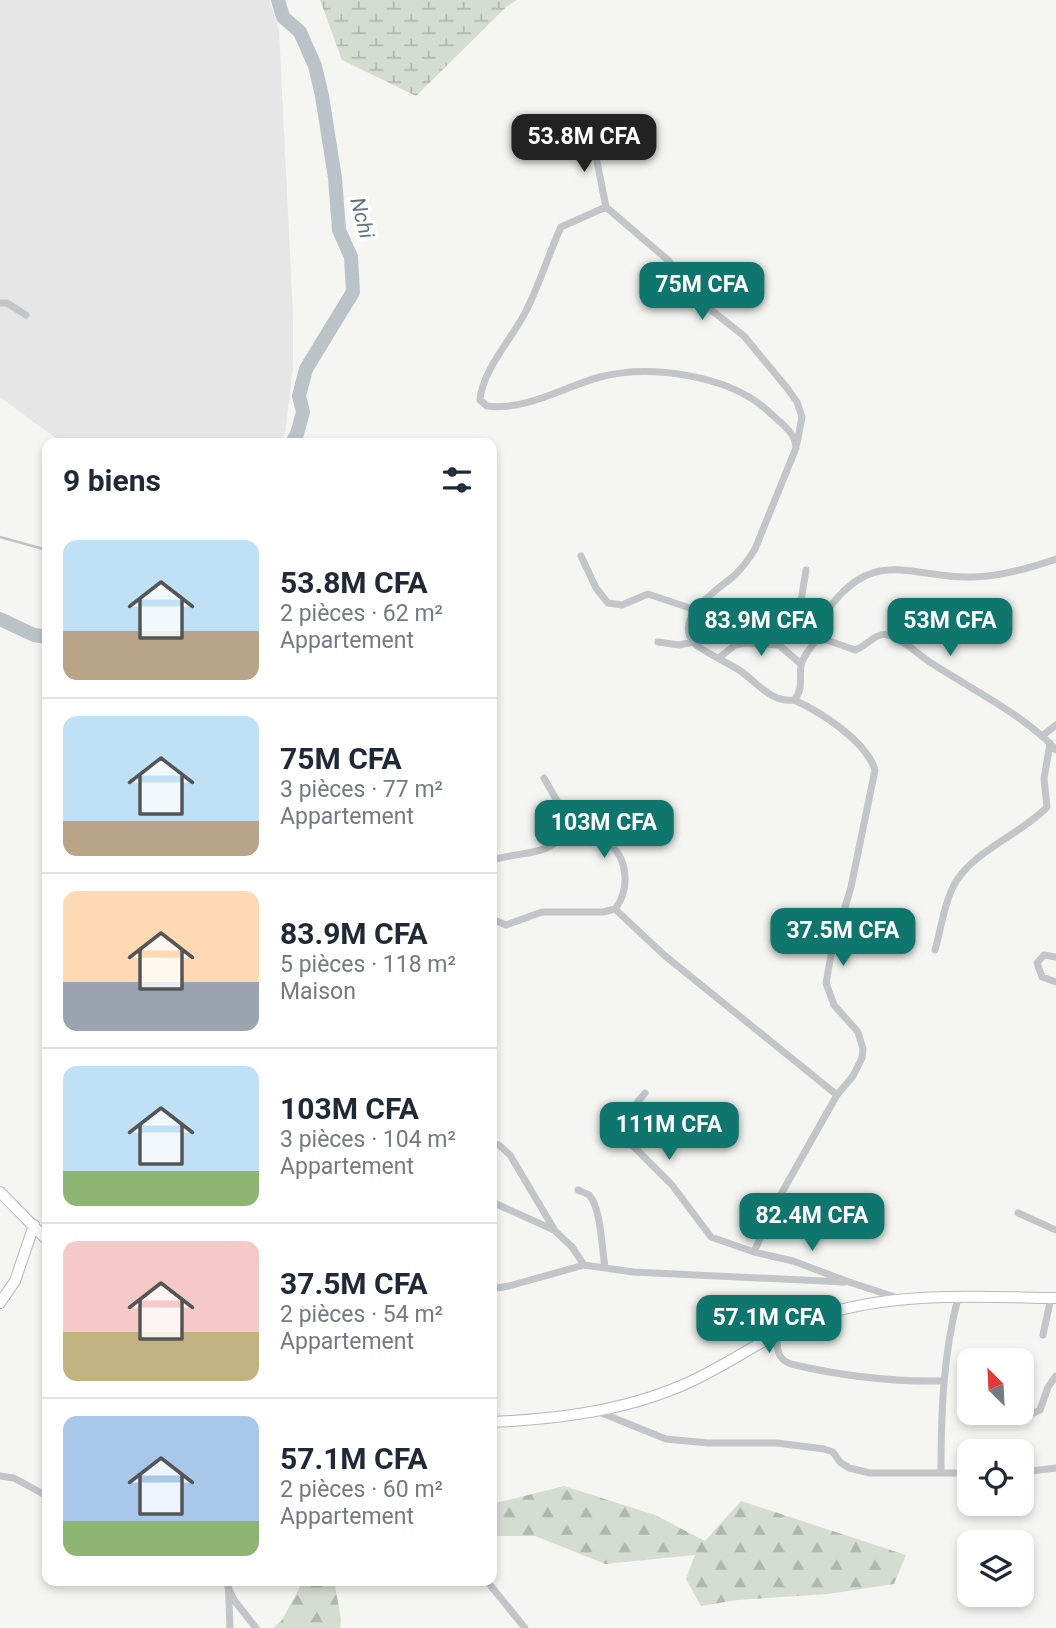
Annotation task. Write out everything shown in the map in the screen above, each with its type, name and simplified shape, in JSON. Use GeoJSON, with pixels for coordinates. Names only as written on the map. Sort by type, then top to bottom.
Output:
{"type":"FeatureCollection","features":[{"type":"Feature","properties":{"kind":"main road"},"geometry":{"type":"LineString","coordinates":[[0,1192],[42,1235]]}},
{"type":"Feature","properties":{"kind":"main road"},"geometry":{"type":"LineString","coordinates":[[0,1303],[15,1281],[34,1226]]}},
{"type":"Feature","properties":{"kind":"main road"},"geometry":{"type":"LineString","coordinates":[[497,1422],[600,1412],[692,1381],[777,1333],[825,1314],[902,1299],[1054,1298]]}},
{"type":"Feature","properties":{"kind":"street"},"geometry":{"type":"LineString","coordinates":[[592,136],[606,207],[669,261],[691,294],[744,336],[787,388],[797,402],[802,417],[797,444],[748,561],[696,610],[689,624],[693,642]]}},
{"type":"Feature","properties":{"kind":"street"},"geometry":{"type":"LineString","coordinates":[[606,207],[561,227],[526,312],[498,356],[483,387],[480,400],[491,407],[523,404],[617,373],[691,376],[723,383],[751,397],[785,427],[797,444]]}},
{"type":"Feature","properties":{"kind":"street"},"geometry":{"type":"LineString","coordinates":[[0,303],[7,303],[26,315]]}},
{"type":"Feature","properties":{"kind":"street"},"geometry":{"type":"LineString","coordinates":[[581,556],[596,588],[608,603],[622,605],[648,594],[696,610]]}},
{"type":"Feature","properties":{"kind":"street"},"geometry":{"type":"LineString","coordinates":[[794,700],[800,694],[801,664],[818,636],[832,603],[866,575],[879,570],[896,569],[972,577],[995,575],[1056,559]]}},
{"type":"Feature","properties":{"kind":"street"},"geometry":{"type":"LineString","coordinates":[[779,645],[801,601],[806,570]]}},
{"type":"Feature","properties":{"kind":"street"},"geometry":{"type":"LineString","coordinates":[[818,636],[855,650],[877,636],[890,635],[972,687],[1042,736],[1056,750]]}},
{"type":"Feature","properties":{"kind":"street"},"geometry":{"type":"LineString","coordinates":[[658,642],[679,645],[693,642],[720,657],[771,695],[785,701],[794,700],[823,714],[864,749],[876,770],[856,864],[831,955],[827,983],[834,1005],[858,1032],[863,1049],[858,1068],[837,1095],[776,1203],[754,1252]]}},
{"type":"Feature","properties":{"kind":"street"},"geometry":{"type":"LineString","coordinates":[[720,657],[735,645],[744,643],[779,645],[801,664]]}},
{"type":"Feature","properties":{"kind":"street"},"geometry":{"type":"LineString","coordinates":[[1042,736],[1056,725]]}},
{"type":"Feature","properties":{"kind":"street"},"geometry":{"type":"LineString","coordinates":[[934,950],[953,886],[995,844],[1047,807],[1044,779],[1050,743]]}},
{"type":"Feature","properties":{"kind":"street"},"geometry":{"type":"LineString","coordinates":[[497,921],[506,925],[542,912],[603,912],[615,909],[626,888],[623,866],[613,846],[576,825],[544,778]]}},
{"type":"Feature","properties":{"kind":"street"},"geometry":{"type":"LineString","coordinates":[[497,859],[551,848],[576,825]]}},
{"type":"Feature","properties":{"kind":"street"},"geometry":{"type":"LineString","coordinates":[[615,909],[664,955],[837,1095]]}},
{"type":"Feature","properties":{"kind":"street"},"geometry":{"type":"LineString","coordinates":[[1056,957],[1044,955],[1037,963],[1042,977],[1056,982]]}},
{"type":"Feature","properties":{"kind":"street"},"geometry":{"type":"LineString","coordinates":[[645,1093],[621,1122],[620,1133],[672,1185],[689,1206],[705,1233],[754,1252],[793,1261],[902,1299]]}},
{"type":"Feature","properties":{"kind":"street"},"geometry":{"type":"LineString","coordinates":[[497,1144],[510,1155],[554,1230],[584,1265]]}},
{"type":"Feature","properties":{"kind":"street"},"geometry":{"type":"LineString","coordinates":[[578,1190],[588,1195],[593,1202],[604,1267]]}},
{"type":"Feature","properties":{"kind":"street"},"geometry":{"type":"LineString","coordinates":[[497,1204],[554,1230]]}},
{"type":"Feature","properties":{"kind":"street"},"geometry":{"type":"LineString","coordinates":[[1018,1213],[1056,1230]]}},
{"type":"Feature","properties":{"kind":"street"},"geometry":{"type":"LineString","coordinates":[[497,1288],[584,1265],[633,1272],[849,1282]]}},
{"type":"Feature","properties":{"kind":"street"},"geometry":{"type":"LineString","coordinates":[[941,1473],[944,1381],[958,1298]]}},
{"type":"Feature","properties":{"kind":"street"},"geometry":{"type":"LineString","coordinates":[[1043,1335],[1054,1298]]}},
{"type":"Feature","properties":{"kind":"street"},"geometry":{"type":"LineString","coordinates":[[777,1333],[779,1355],[783,1361],[791,1364],[847,1376],[944,1381]]}},
{"type":"Feature","properties":{"kind":"street"},"geometry":{"type":"LineString","coordinates":[[1034,1413],[1040,1410],[1048,1387],[1056,1376]]}},
{"type":"Feature","properties":{"kind":"street"},"geometry":{"type":"LineString","coordinates":[[600,1412],[666,1439],[813,1447],[832,1452],[840,1462],[856,1471],[957,1473]]}},
{"type":"Feature","properties":{"kind":"street"},"geometry":{"type":"LineString","coordinates":[[1034,1471],[1056,1468]]}},
{"type":"Feature","properties":{"kind":"street"},"geometry":{"type":"LineString","coordinates":[[0,1476],[14,1478],[42,1493]]}},
{"type":"Feature","properties":{"kind":"street"},"geometry":{"type":"LineString","coordinates":[[228,1586],[230,1628]]}},
{"type":"Feature","properties":{"kind":"street"},"geometry":{"type":"LineString","coordinates":[[229,1586],[234,1600],[256,1628]]}},
{"type":"Feature","properties":{"kind":"street"},"geometry":{"type":"LineString","coordinates":[[491,1586],[525,1628]]}},
{"type":"Feature","properties":{"kind":"shaded area"},"geometry":{"type":"Polygon","coordinates":[[[0,0],[269,0],[279,30],[293,316],[293,367],[285,434],[281,438],[55,438],[0,397],[0,0]]]}},
{"type":"Feature","properties":{"kind":"green space"},"geometry":{"type":"Polygon","coordinates":[[[320,0],[517,0],[506,7],[416,96],[342,60],[320,0]]]}},
{"type":"Feature","properties":{"kind":"green space"},"geometry":{"type":"Polygon","coordinates":[[[564,1486],[655,1515],[705,1541],[741,1501],[906,1555],[894,1584],[828,1594],[737,1600],[701,1606],[686,1579],[695,1555],[605,1564],[535,1536],[497,1536],[497,1503],[564,1486]]]}},
{"type":"Feature","properties":{"kind":"green space"},"geometry":{"type":"Polygon","coordinates":[[[335,1586],[340,1628],[273,1628],[282,1620],[300,1587],[335,1586]]]}},
{"type":"Feature","properties":{"kind":"waterway","name":"Nchi"},"geometry":{"type":"LineString","coordinates":[[278,0],[283,17],[300,32],[315,66],[335,178],[339,230],[351,257],[353,292],[306,369],[299,396],[303,412],[295,438]]}},
{"type":"Feature","properties":{"kind":"waterway"},"geometry":{"type":"LineString","coordinates":[[0,537],[42,549]]}},
{"type":"Feature","properties":{"kind":"waterway","name":"Nchi"},"geometry":{"type":"LineString","coordinates":[[0,619],[42,636]]}}]}
